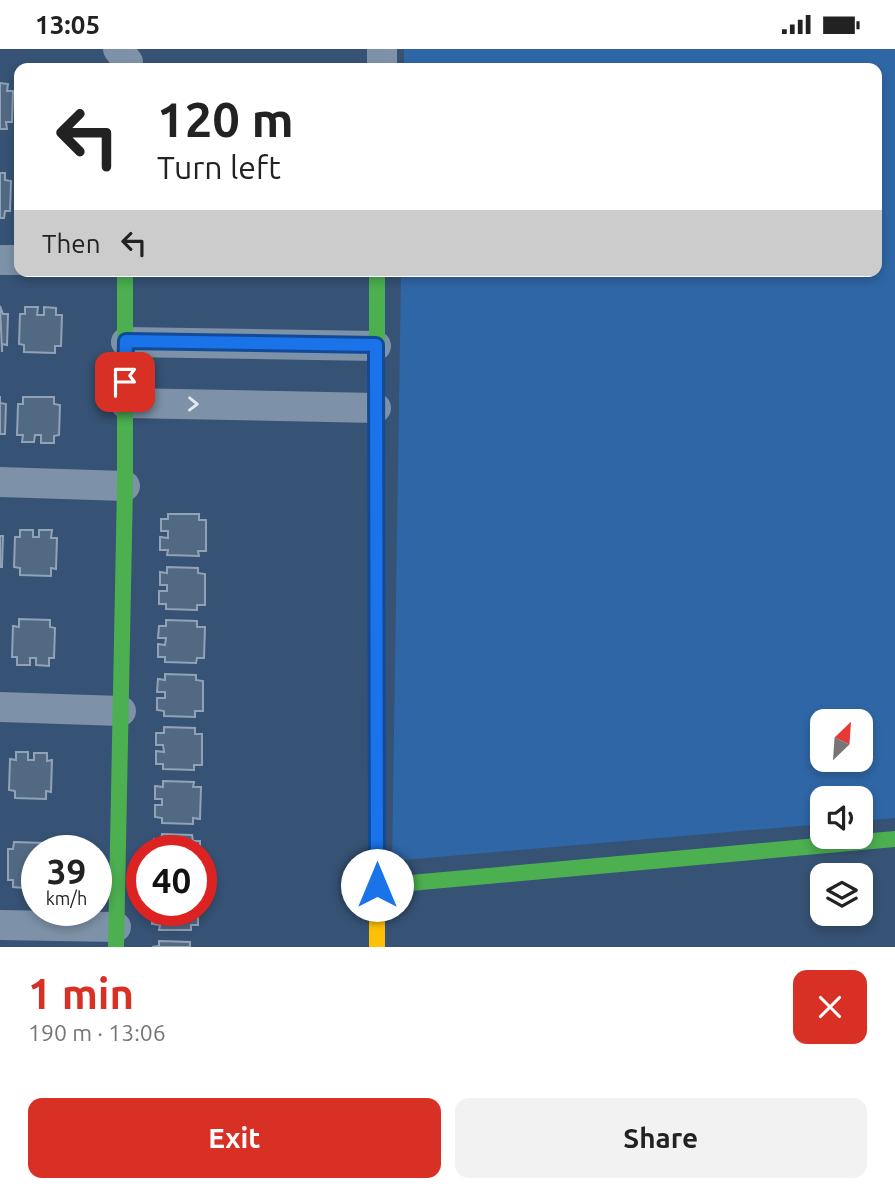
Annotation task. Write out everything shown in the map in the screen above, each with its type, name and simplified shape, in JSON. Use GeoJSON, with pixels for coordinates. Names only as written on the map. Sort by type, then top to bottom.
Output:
{"type":"FeatureCollection","features":[{"type":"Feature","properties":{"kind":"street"},"geometry":{"type":"LineString","coordinates":[[0,925],[116,937],[125,487],[125,277]]}},
{"type":"Feature","properties":{"kind":"street"},"geometry":{"type":"LineString","coordinates":[[377,277],[377,947]]}},
{"type":"Feature","properties":{"kind":"street"},"geometry":{"type":"LineString","coordinates":[[126,341],[376,345]]}},
{"type":"Feature","properties":{"kind":"street"},"geometry":{"type":"LineString","coordinates":[[125,403],[376,408]]}},
{"type":"Feature","properties":{"kind":"street"},"geometry":{"type":"LineString","coordinates":[[0,482],[125,487]]}},
{"type":"Feature","properties":{"kind":"street"},"geometry":{"type":"LineString","coordinates":[[0,707],[121,711]]}},
{"type":"Feature","properties":{"kind":"street"},"geometry":{"type":"LineString","coordinates":[[377,885],[895,839]]}},
{"type":"Feature","properties":{"kind":"shaded area"},"geometry":{"type":"Polygon","coordinates":[[[404,49],[895,49],[895,818],[873,820],[873,786],[810,786],[810,825],[392,861],[401,277],[882,277],[882,63],[404,63],[404,49]]]}},
{"type":"Feature","properties":{"kind":"building"},"geometry":{"type":"Polygon","coordinates":[[[0,83],[8,84],[7,91],[13,91],[12,122],[6,122],[7,129],[0,129],[0,83]]]}},
{"type":"Feature","properties":{"kind":"building"},"geometry":{"type":"Polygon","coordinates":[[[0,173],[5,173],[5,180],[11,181],[10,211],[5,211],[4,218],[0,218],[0,173]]]}},
{"type":"Feature","properties":{"kind":"building"},"geometry":{"type":"Polygon","coordinates":[[[0,306],[3,314],[8,314],[7,345],[2,344],[2,352],[0,306]]]}},
{"type":"Feature","properties":{"kind":"building"},"geometry":{"type":"Polygon","coordinates":[[[25,307],[38,307],[37,315],[44,315],[44,307],[56,308],[56,315],[62,315],[61,346],[55,346],[55,353],[24,352],[24,345],[19,344],[20,314],[25,314],[25,307]]]}},
{"type":"Feature","properties":{"kind":"building"},"geometry":{"type":"Polygon","coordinates":[[[23,397],[54,397],[54,404],[60,405],[59,435],[54,436],[54,443],[41,443],[41,435],[35,435],[34,442],[22,442],[23,435],[17,435],[18,404],[23,404],[23,397]]]}},
{"type":"Feature","properties":{"kind":"building"},"geometry":{"type":"Polygon","coordinates":[[[0,403],[6,404],[5,434],[0,434],[0,403]]]}},
{"type":"Feature","properties":{"kind":"building"},"geometry":{"type":"Polygon","coordinates":[[[168,514],[199,514],[199,520],[206,520],[206,551],[198,551],[199,556],[167,555],[168,550],[160,550],[160,537],[168,538],[168,531],[161,531],[161,519],[168,519],[168,514]]]}},
{"type":"Feature","properties":{"kind":"building"},"geometry":{"type":"Polygon","coordinates":[[[20,530],[33,530],[33,537],[39,537],[39,530],[52,530],[51,538],[57,538],[56,569],[51,568],[51,576],[20,575],[20,568],[14,567],[15,537],[20,537],[20,530]]]}},
{"type":"Feature","properties":{"kind":"building"},"geometry":{"type":"Polygon","coordinates":[[[0,536],[3,536],[2,567],[0,567],[0,536]]]}},
{"type":"Feature","properties":{"kind":"building"},"geometry":{"type":"Polygon","coordinates":[[[167,567],[198,568],[198,573],[205,574],[205,605],[197,605],[197,610],[166,609],[166,604],[159,604],[159,591],[167,591],[167,585],[160,585],[160,572],[167,573],[167,567]]]}},
{"type":"Feature","properties":{"kind":"building"},"geometry":{"type":"Polygon","coordinates":[[[19,619],[50,620],[50,627],[55,628],[54,658],[49,658],[49,666],[36,665],[36,658],[30,658],[30,665],[17,665],[17,657],[12,657],[13,626],[19,627],[19,619]]]}},
{"type":"Feature","properties":{"kind":"building"},"geometry":{"type":"Polygon","coordinates":[[[166,620],[197,621],[197,627],[205,627],[204,658],[197,658],[196,663],[165,662],[165,657],[158,657],[158,644],[165,645],[166,638],[158,638],[159,626],[166,626],[166,620]]]}},
{"type":"Feature","properties":{"kind":"building"},"geometry":{"type":"Polygon","coordinates":[[[165,674],[196,675],[196,680],[203,681],[203,711],[195,711],[195,717],[164,716],[164,711],[157,710],[157,698],[165,698],[165,692],[157,692],[158,679],[165,680],[165,674]]]}},
{"type":"Feature","properties":{"kind":"building"},"geometry":{"type":"Polygon","coordinates":[[[164,727],[195,728],[195,734],[202,734],[202,765],[194,765],[194,770],[163,769],[163,764],[156,764],[156,751],[164,752],[163,745],[156,745],[156,733],[164,733],[164,727]]]}},
{"type":"Feature","properties":{"kind":"building"},"geometry":{"type":"Polygon","coordinates":[[[16,752],[28,752],[28,760],[34,760],[34,753],[47,753],[47,761],[52,760],[51,792],[46,791],[46,799],[15,798],[15,791],[9,790],[10,759],[16,760],[16,752]]]}},
{"type":"Feature","properties":{"kind":"building"},"geometry":{"type":"Polygon","coordinates":[[[163,781],[194,782],[193,787],[201,787],[200,819],[193,818],[193,824],[162,823],[162,818],[155,817],[155,805],[162,805],[162,799],[155,799],[155,786],[163,787],[163,781]]]}},
{"type":"Feature","properties":{"kind":"building"},"geometry":{"type":"Polygon","coordinates":[[[14,842],[21,842],[21,888],[13,887],[13,880],[8,880],[8,849],[13,849],[14,842]]]}},
{"type":"Feature","properties":{"kind":"building"},"geometry":{"type":"Polygon","coordinates":[[[160,926],[191,926],[191,930],[159,930],[160,926]]]}},
{"type":"Feature","properties":{"kind":"building"},"geometry":{"type":"Polygon","coordinates":[[[159,941],[190,942],[190,947],[152,947],[159,946],[159,941]]]}},
{"type":"Feature","properties":{"kind":"traffic: fast"},"geometry":{"type":"LineString","coordinates":[[116,947],[125,486],[125,277]]}},
{"type":"Feature","properties":{"kind":"traffic: fast"},"geometry":{"type":"LineString","coordinates":[[377,277],[377,615]]}},
{"type":"Feature","properties":{"kind":"traffic: fast"},"geometry":{"type":"LineString","coordinates":[[377,886],[895,839]]}},
{"type":"Feature","properties":{"kind":"traffic: slow"},"geometry":{"type":"LineString","coordinates":[[377,615],[377,947]]}},
{"type":"Feature","properties":{"kind":"route"},"geometry":{"type":"LineString","coordinates":[[125,382],[126,341],[376,345],[377,885]]}}]}
